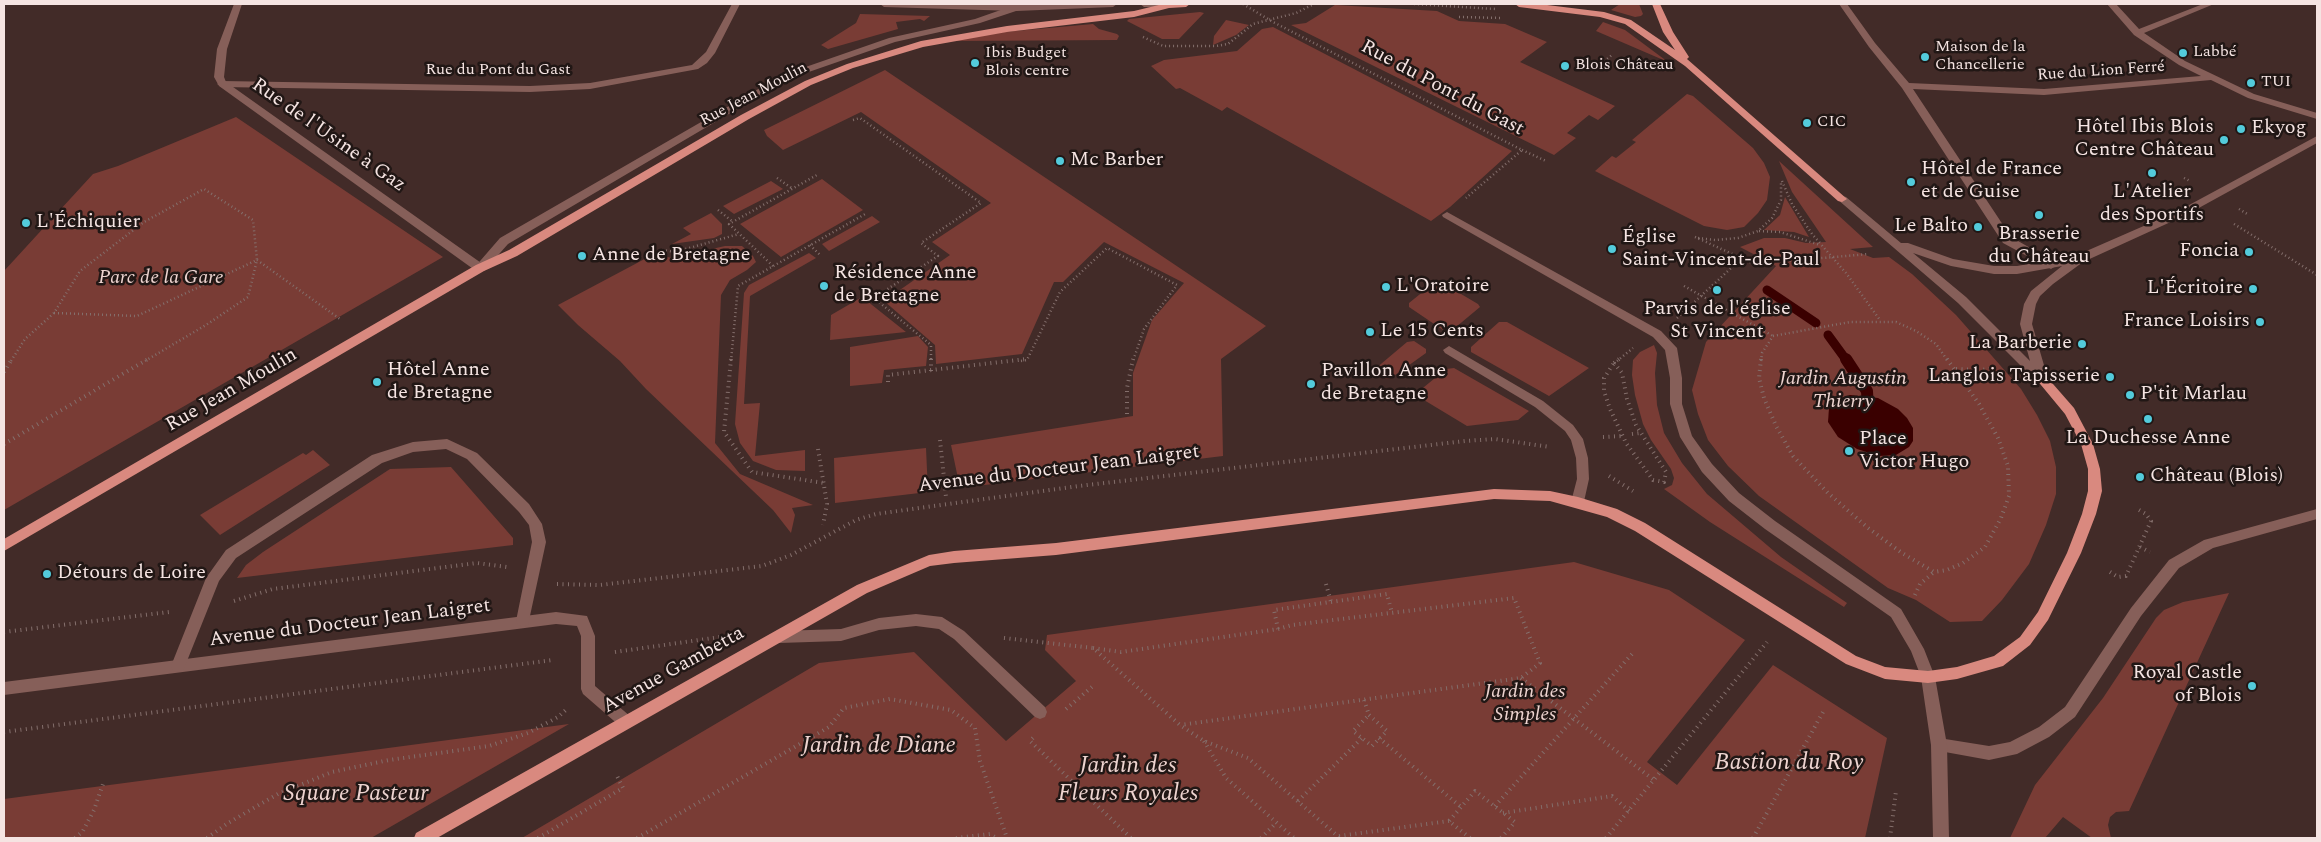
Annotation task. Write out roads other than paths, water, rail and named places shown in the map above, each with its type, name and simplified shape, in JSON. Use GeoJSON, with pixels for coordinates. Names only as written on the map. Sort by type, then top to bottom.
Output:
{"type":"FeatureCollection","features":[{"type":"Feature","properties":{"kind":"main road","name":"Rue Jean Moulin"},"geometry":{"type":"LineString","coordinates":[[4,546],[480,268],[513,253],[786,94],[830,74],[894,51],[921,44],[1006,29],[1134,14],[1168,5],[1186,4]]}},
{"type":"Feature","properties":{"kind":"main road"},"geometry":{"type":"LineString","coordinates":[[1519,4],[1589,12],[1622,20],[1638,28],[1688,64],[1842,199]]}},
{"type":"Feature","properties":{"kind":"main road"},"geometry":{"type":"LineString","coordinates":[[1656,4],[1668,32],[1688,64]]}},
{"type":"Feature","properties":{"kind":"main road","name":"Avenue Gambetta"},"geometry":{"type":"LineString","coordinates":[[422,838],[871,585],[929,561],[954,557],[1056,549],[1494,494],[1550,496],[1578,502],[1612,513],[1640,527],[1851,660],[1885,673],[1928,677],[1957,673],[1998,661],[2025,641],[2043,616],[2074,553],[2095,492],[2094,469],[2087,444],[2070,411],[2042,379]]}},
{"type":"Feature","properties":{"kind":"street","name":"Rue de l'Usine à Gaz"},"geometry":{"type":"LineString","coordinates":[[238,4],[222,49],[219,77],[222,84],[480,268]]}},
{"type":"Feature","properties":{"kind":"street","name":"Rue du Pont du Gast"},"geometry":{"type":"LineString","coordinates":[[222,84],[530,90],[590,86],[696,67],[710,53],[736,4]]}},
{"type":"Feature","properties":{"kind":"street"},"geometry":{"type":"LineString","coordinates":[[884,4],[1017,6],[1113,4]]}},
{"type":"Feature","properties":{"kind":"street"},"geometry":{"type":"LineString","coordinates":[[1144,4],[1168,5]]}},
{"type":"Feature","properties":{"kind":"street"},"geometry":{"type":"LineString","coordinates":[[1844,4],[1872,45],[1906,86],[2008,240],[2051,265]]}},
{"type":"Feature","properties":{"kind":"street"},"geometry":{"type":"LineString","coordinates":[[2111,4],[2137,33],[2159,49],[2209,78],[2251,96],[2317,116]]}},
{"type":"Feature","properties":{"kind":"street"},"geometry":{"type":"LineString","coordinates":[[2137,33],[2210,4]]}},
{"type":"Feature","properties":{"kind":"street","name":"Rue Jean Moulin"},"geometry":{"type":"LineString","coordinates":[[480,268],[504,241],[731,107],[792,75],[892,40],[977,21],[1017,6]]}},
{"type":"Feature","properties":{"kind":"street","name":"Rue du Lion Ferré"},"geometry":{"type":"LineString","coordinates":[[1906,86],[2044,92],[2209,78]]}},
{"type":"Feature","properties":{"kind":"street"},"geometry":{"type":"LineString","coordinates":[[2042,379],[2030,346],[2026,324],[2030,304],[2035,294],[2049,281],[2079,260],[2182,213],[2317,139]]}},
{"type":"Feature","properties":{"kind":"street"},"geometry":{"type":"LineString","coordinates":[[1842,199],[1962,300],[2042,379]]}},
{"type":"Feature","properties":{"kind":"street"},"geometry":{"type":"LineString","coordinates":[[1447,215],[1657,334],[1671,348],[1676,378],[1676,404],[1686,437],[1707,468],[1734,497],[1770,525],[1896,613],[1917,649],[1928,677],[1939,745],[1941,838]]}},
{"type":"Feature","properties":{"kind":"street"},"geometry":{"type":"LineString","coordinates":[[1889,239],[1928,255],[1973,267],[2017,270],[2079,260]]}},
{"type":"Feature","properties":{"kind":"street"},"geometry":{"type":"LineString","coordinates":[[1449,350],[1538,404],[1569,428],[1577,440],[1582,458],[1583,479],[1578,502]]}},
{"type":"Feature","properties":{"kind":"street"},"geometry":{"type":"LineString","coordinates":[[178,666],[213,578],[231,554],[262,532],[377,459],[413,447],[447,444],[472,456],[524,508],[535,524],[539,542],[523,621]]}},
{"type":"Feature","properties":{"kind":"street"},"geometry":{"type":"LineString","coordinates":[[1939,745],[1989,752],[2012,749],[2044,732],[2070,712],[2136,612],[2174,564],[2209,544],[2317,514]]}},
{"type":"Feature","properties":{"kind":"street","name":"Avenue du Docteur Jean Laigret"},"geometry":{"type":"LineString","coordinates":[[4,689],[556,618],[582,620],[588,636],[588,689],[626,722]]}},
{"type":"Feature","properties":{"kind":"street"},"geometry":{"type":"LineString","coordinates":[[778,637],[841,635],[879,624],[916,620],[942,623],[959,635],[1040,712]]}},
{"type":"Feature","properties":{"kind":"waterway"},"geometry":{"type":"LineString","coordinates":[[1767,290],[1816,323]]}},
{"type":"Feature","properties":{"kind":"waterway"},"geometry":{"type":"LineString","coordinates":[[1828,335],[1847,361]]}},
{"type":"Feature","properties":{"kind":"waterway"},"geometry":{"type":"LineString","coordinates":[[1846,359],[1867,391],[1868,411]]}},
{"type":"Feature","properties":{"kind":"place","name":"Labbé"},"geometry":{"type":"Point","coordinates":[2183,53]}},
{"type":"Feature","properties":{"kind":"place","name":"Maison de la Chancellerie"},"geometry":{"type":"Point","coordinates":[1925,57]}},
{"type":"Feature","properties":{"kind":"place","name":"Ibis Budget Blois centre"},"geometry":{"type":"Point","coordinates":[975,63]}},
{"type":"Feature","properties":{"kind":"place","name":"Blois Château"},"geometry":{"type":"Point","coordinates":[1565,66]}},
{"type":"Feature","properties":{"kind":"place","name":"TUI"},"geometry":{"type":"Point","coordinates":[2251,83]}},
{"type":"Feature","properties":{"kind":"place","name":"CIC"},"geometry":{"type":"Point","coordinates":[1807,123]}},
{"type":"Feature","properties":{"kind":"place","name":"Ekyog"},"geometry":{"type":"Point","coordinates":[2241,129]}},
{"type":"Feature","properties":{"kind":"place","name":"Hôtel Ibis Blois Centre Château"},"geometry":{"type":"Point","coordinates":[2224,140]}},
{"type":"Feature","properties":{"kind":"place","name":"Mc Barber"},"geometry":{"type":"Point","coordinates":[1060,161]}},
{"type":"Feature","properties":{"kind":"place","name":"L'Atelier des Sportifs"},"geometry":{"type":"Point","coordinates":[2152,173]}},
{"type":"Feature","properties":{"kind":"place","name":"Hôtel de France et de Guise"},"geometry":{"type":"Point","coordinates":[1911,182]}},
{"type":"Feature","properties":{"kind":"place","name":"Brasserie du Château"},"geometry":{"type":"Point","coordinates":[2039,215]}},
{"type":"Feature","properties":{"kind":"place","name":"L'Échiquier"},"geometry":{"type":"Point","coordinates":[26,223]}},
{"type":"Feature","properties":{"kind":"place","name":"Le Balto"},"geometry":{"type":"Point","coordinates":[1978,227]}},
{"type":"Feature","properties":{"kind":"place","name":"Église Saint-Vincent-de-Paul"},"geometry":{"type":"Point","coordinates":[1612,249]}},
{"type":"Feature","properties":{"kind":"place","name":"Foncia"},"geometry":{"type":"Point","coordinates":[2249,252]}},
{"type":"Feature","properties":{"kind":"place","name":"Anne de Bretagne"},"geometry":{"type":"Point","coordinates":[582,256]}},
{"type":"Feature","properties":{"kind":"place","name":"Résidence Anne de Bretagne"},"geometry":{"type":"Point","coordinates":[824,286]}},
{"type":"Feature","properties":{"kind":"place","name":"L'Oratoire"},"geometry":{"type":"Point","coordinates":[1386,287]}},
{"type":"Feature","properties":{"kind":"place","name":"L'Écritoire"},"geometry":{"type":"Point","coordinates":[2253,289]}},
{"type":"Feature","properties":{"kind":"place","name":"Parvis de l'église St Vincent"},"geometry":{"type":"Point","coordinates":[1717,290]}},
{"type":"Feature","properties":{"kind":"place","name":"France Loisirs"},"geometry":{"type":"Point","coordinates":[2260,322]}},
{"type":"Feature","properties":{"kind":"place","name":"Le 15 Cents"},"geometry":{"type":"Point","coordinates":[1370,332]}},
{"type":"Feature","properties":{"kind":"place","name":"La Barberie"},"geometry":{"type":"Point","coordinates":[2082,344]}},
{"type":"Feature","properties":{"kind":"place","name":"Langlois Tapisserie"},"geometry":{"type":"Point","coordinates":[2110,377]}},
{"type":"Feature","properties":{"kind":"place","name":"Hôtel Anne de Bretagne"},"geometry":{"type":"Point","coordinates":[377,382]}},
{"type":"Feature","properties":{"kind":"place","name":"Pavillon Anne de Bretagne"},"geometry":{"type":"Point","coordinates":[1311,384]}},
{"type":"Feature","properties":{"kind":"place","name":"P'tit Marlau"},"geometry":{"type":"Point","coordinates":[2130,395]}},
{"type":"Feature","properties":{"kind":"place","name":"La Duchesse Anne"},"geometry":{"type":"Point","coordinates":[2148,419]}},
{"type":"Feature","properties":{"kind":"place","name":"Place Victor Hugo"},"geometry":{"type":"Point","coordinates":[1849,451]}},
{"type":"Feature","properties":{"kind":"place","name":"Château (Blois)"},"geometry":{"type":"Point","coordinates":[2140,477]}},
{"type":"Feature","properties":{"kind":"place","name":"Détours de Loire"},"geometry":{"type":"Point","coordinates":[47,574]}},
{"type":"Feature","properties":{"kind":"place","name":"Royal Castle of Blois"},"geometry":{"type":"Point","coordinates":[2252,686]}},
{"type":"Feature","properties":{"kind":"park label","name":"Parc de la Gare"},"geometry":{"type":"Point","coordinates":[161,279]}},
{"type":"Feature","properties":{"kind":"park label","name":"Jardin Augustin Thierry"},"geometry":{"type":"Point","coordinates":[1843,392]}},
{"type":"Feature","properties":{"kind":"park label","name":"Jardin des Simples"},"geometry":{"type":"Point","coordinates":[1525,704]}},
{"type":"Feature","properties":{"kind":"park label","name":"Jardin de Diane"},"geometry":{"type":"Point","coordinates":[879,747]}},
{"type":"Feature","properties":{"kind":"park label","name":"Bastion du Roy"},"geometry":{"type":"Point","coordinates":[1789,764]}},
{"type":"Feature","properties":{"kind":"park label","name":"Jardin des Fleurs Royales"},"geometry":{"type":"Point","coordinates":[1128,781]}},
{"type":"Feature","properties":{"kind":"park label","name":"Square Pasteur"},"geometry":{"type":"Point","coordinates":[356,795]}}]}
